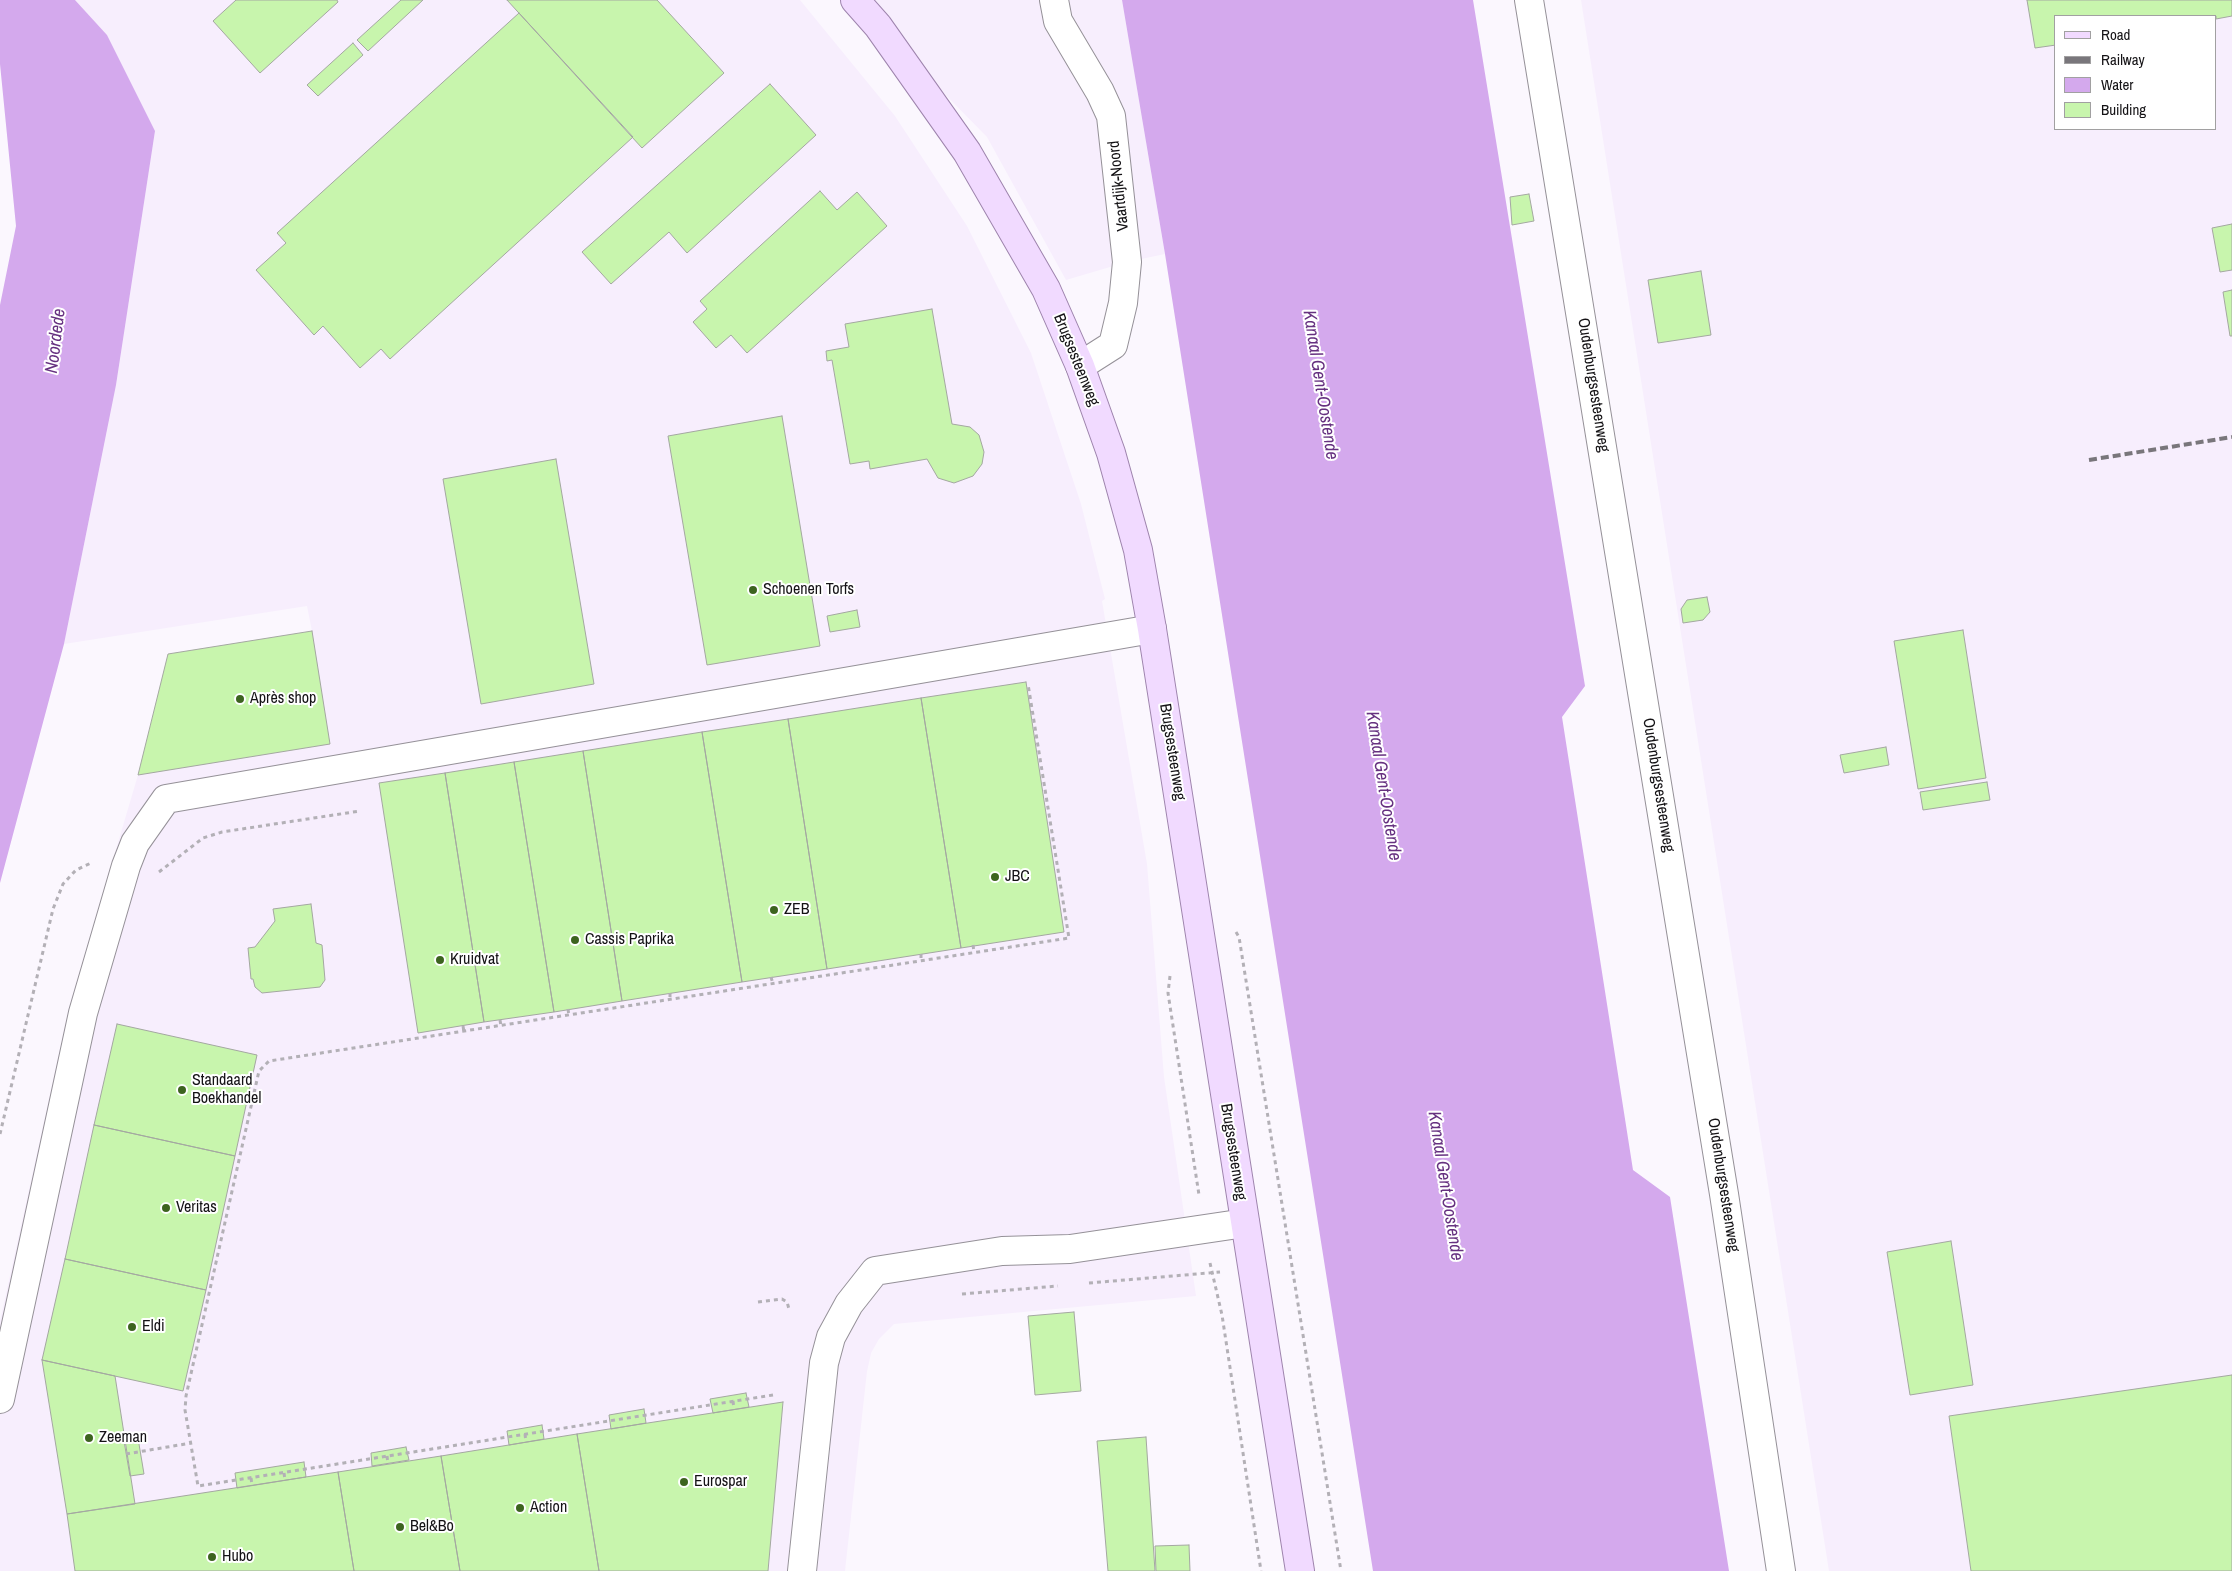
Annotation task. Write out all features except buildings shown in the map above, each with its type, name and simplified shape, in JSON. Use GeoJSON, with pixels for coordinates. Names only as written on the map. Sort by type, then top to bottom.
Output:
{"type":"FeatureCollection","features":[{"type":"Feature","properties":{"kind":"main road","name":"Brugsesteenweg"},"geometry":{"type":"LineString","coordinates":[[855,0],[878,26],[967,152],[1046,289],[1080,366],[1111,453],[1136,541],[1152,630],[1300,1571]]}},
{"type":"Feature","properties":{"kind":"street","name":"Vaartdijk-Noord"},"geometry":{"type":"LineString","coordinates":[[1054,0],[1058,21],[1100,92],[1111,116],[1127,262],[1123,303],[1113,345],[1080,366]]}},
{"type":"Feature","properties":{"kind":"street","name":"Oudenburgsesteenweg"},"geometry":{"type":"LineString","coordinates":[[1529,0],[1724,1194],[1781,1571]]}},
{"type":"Feature","properties":{"kind":"street"},"geometry":{"type":"LineString","coordinates":[[0,1399],[83,1013],[126,866],[135,843],[166,799],[1152,630]]}},
{"type":"Feature","properties":{"kind":"street"},"geometry":{"type":"LineString","coordinates":[[802,1571],[824,1363],[831,1337],[850,1304],[875,1271],[1002,1251],[1070,1249],[1245,1223]]}},
{"type":"Feature","properties":{"kind":"path"},"geometry":{"type":"LineString","coordinates":[[773,1395],[198,1486],[185,1410],[186,1396],[219,1235],[259,1071],[270,1061],[1069,938],[1022,652]]}},
{"type":"Feature","properties":{"kind":"path"},"geometry":{"type":"LineString","coordinates":[[973,946],[974,952]]}},
{"type":"Feature","properties":{"kind":"path"},"geometry":{"type":"LineString","coordinates":[[921,954],[921,961]]}},
{"type":"Feature","properties":{"kind":"path"},"geometry":{"type":"LineString","coordinates":[[771,978],[772,984]]}},
{"type":"Feature","properties":{"kind":"path"},"geometry":{"type":"LineString","coordinates":[[670,993],[670,1000]]}},
{"type":"Feature","properties":{"kind":"path"},"geometry":{"type":"LineString","coordinates":[[568,1010],[569,1016]]}},
{"type":"Feature","properties":{"kind":"path"},"geometry":{"type":"LineString","coordinates":[[500,1020],[501,1026]]}},
{"type":"Feature","properties":{"kind":"path"},"geometry":{"type":"LineString","coordinates":[[463,1026],[464,1032]]}},
{"type":"Feature","properties":{"kind":"path"},"geometry":{"type":"LineString","coordinates":[[247,1098],[252,1099]]}},
{"type":"Feature","properties":{"kind":"path"},"geometry":{"type":"LineString","coordinates":[[758,1302],[782,1299],[787,1302],[789,1309]]}},
{"type":"Feature","properties":{"kind":"path"},"geometry":{"type":"LineString","coordinates":[[733,1401],[734,1409]]}},
{"type":"Feature","properties":{"kind":"path"},"geometry":{"type":"LineString","coordinates":[[525,1434],[526,1442]]}},
{"type":"Feature","properties":{"kind":"path"},"geometry":{"type":"LineString","coordinates":[[126,1454],[191,1443]]}},
{"type":"Feature","properties":{"kind":"path"},"geometry":{"type":"LineString","coordinates":[[387,1456],[388,1464]]}},
{"type":"Feature","properties":{"kind":"path"},"geometry":{"type":"LineString","coordinates":[[284,1473],[285,1480]]}},
{"type":"Feature","properties":{"kind":"path"},"geometry":{"type":"LineString","coordinates":[[251,1478],[252,1485]]}},
{"type":"Feature","properties":{"kind":"shaded area"},"geometry":{"type":"Polygon","coordinates":[[[75,0],[800,0],[895,116],[967,226],[1031,353],[1081,504],[1105,599],[1102,601],[1147,864],[1164,1077],[1196,1296],[894,1324],[879,1339],[871,1353],[867,1371],[845,1571],[0,1571],[0,1321],[69,1008],[138,775],[168,654],[312,631],[307,606],[64,644],[116,385],[155,131],[107,35],[75,0]]]}},
{"type":"Feature","properties":{"kind":"shaded area"},"geometry":{"type":"Polygon","coordinates":[[[855,0],[1122,0],[1165,254],[1127,262],[1066,280],[987,137],[855,0]]]}},
{"type":"Feature","properties":{"kind":"shaded area"},"geometry":{"type":"Polygon","coordinates":[[[1581,0],[2232,0],[2232,1571],[1829,1571],[1581,0]]]}},
{"type":"Feature","properties":{"kind":"water","name":"Noordede"},"geometry":{"type":"Polygon","coordinates":[[[0,0],[75,0],[107,35],[155,131],[116,385],[64,644],[0,883],[0,305],[16,226],[0,64],[0,0]]]}},
{"type":"Feature","properties":{"kind":"water","name":"Kanaal Gent-Oostende"},"geometry":{"type":"Polygon","coordinates":[[[1122,0],[1473,0],[1585,686],[1562,717],[1633,1170],[1670,1197],[1729,1571],[1373,1571],[1165,254],[1122,0]]]}},
{"type":"Feature","properties":{"kind":"railway"},"geometry":{"type":"LineString","coordinates":[[2089,460],[2232,437]]}},
{"type":"Feature","properties":{"kind":"place","name":"Schoenen Torfs"},"geometry":{"type":"Point","coordinates":[753,590]}},
{"type":"Feature","properties":{"kind":"place","name":"Après shop"},"geometry":{"type":"Point","coordinates":[240,699]}},
{"type":"Feature","properties":{"kind":"place","name":"JBC"},"geometry":{"type":"Point","coordinates":[995,877]}},
{"type":"Feature","properties":{"kind":"place","name":"ZEB"},"geometry":{"type":"Point","coordinates":[774,910]}},
{"type":"Feature","properties":{"kind":"place","name":"Cassis Paprika"},"geometry":{"type":"Point","coordinates":[575,940]}},
{"type":"Feature","properties":{"kind":"place","name":"Kruidvat"},"geometry":{"type":"Point","coordinates":[440,960]}},
{"type":"Feature","properties":{"kind":"place","name":"Standaard Boekhandel"},"geometry":{"type":"Point","coordinates":[182,1090]}},
{"type":"Feature","properties":{"kind":"place","name":"Veritas"},"geometry":{"type":"Point","coordinates":[166,1208]}},
{"type":"Feature","properties":{"kind":"place","name":"Eldi"},"geometry":{"type":"Point","coordinates":[132,1327]}},
{"type":"Feature","properties":{"kind":"place","name":"Zeeman"},"geometry":{"type":"Point","coordinates":[89,1438]}},
{"type":"Feature","properties":{"kind":"place","name":"Eurospar"},"geometry":{"type":"Point","coordinates":[684,1482]}},
{"type":"Feature","properties":{"kind":"place","name":"Action"},"geometry":{"type":"Point","coordinates":[520,1508]}},
{"type":"Feature","properties":{"kind":"place","name":"Bel&Bo"},"geometry":{"type":"Point","coordinates":[400,1527]}},
{"type":"Feature","properties":{"kind":"place","name":"Hubo"},"geometry":{"type":"Point","coordinates":[212,1557]}}]}
